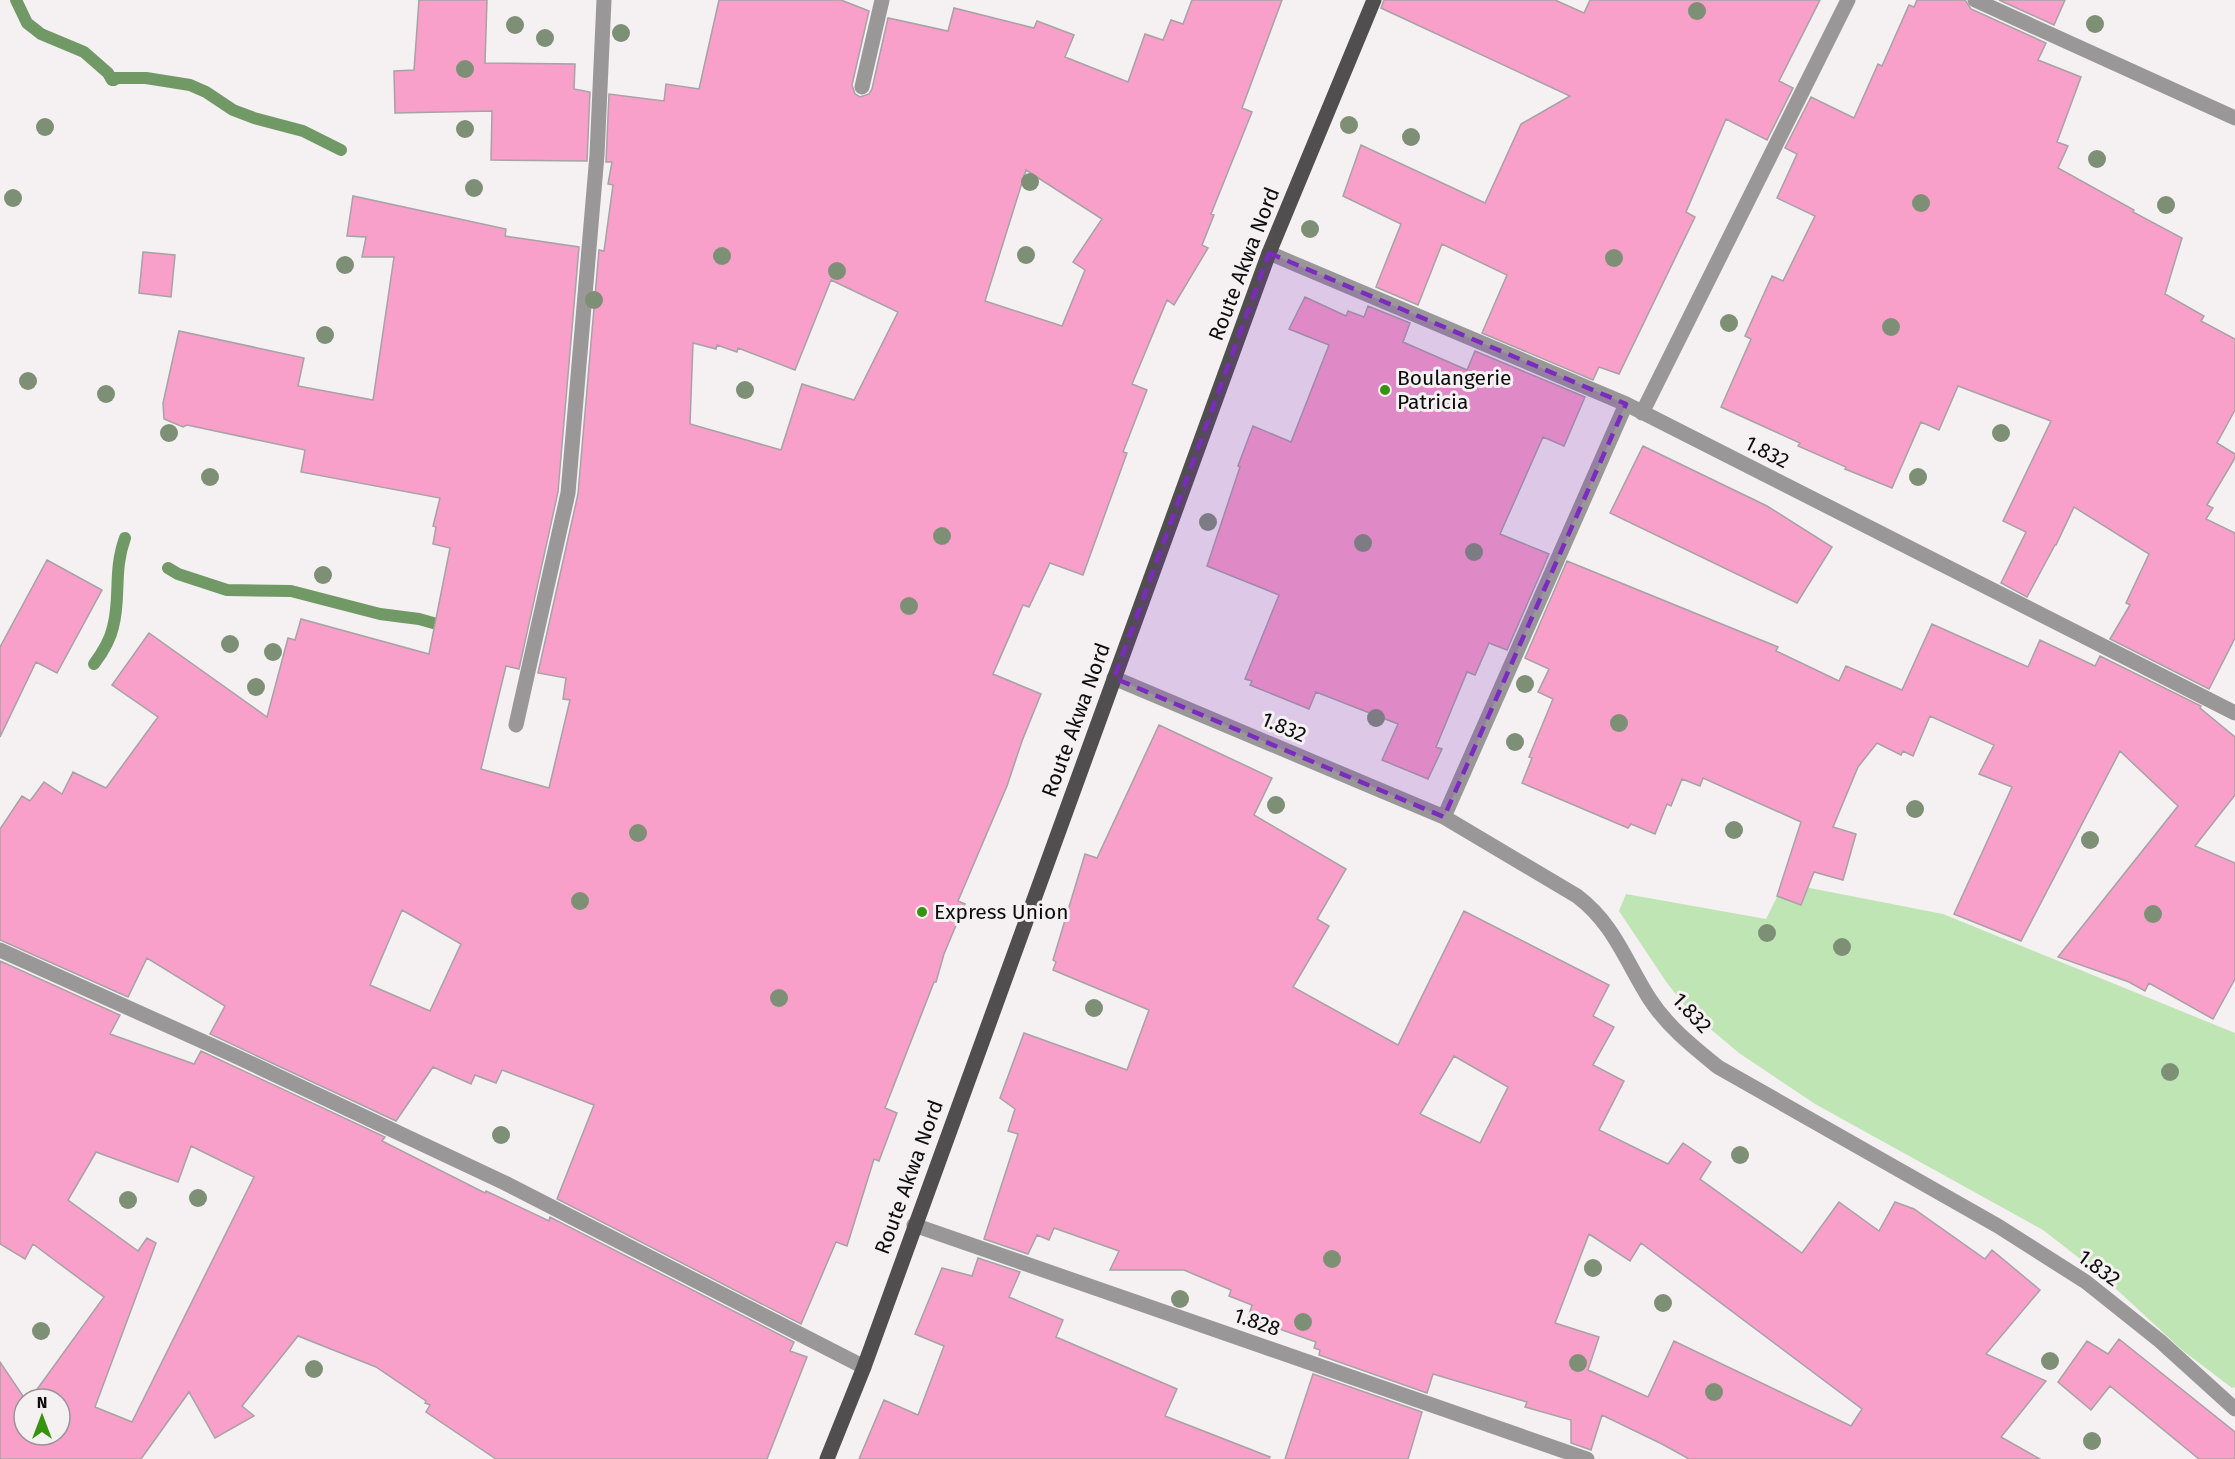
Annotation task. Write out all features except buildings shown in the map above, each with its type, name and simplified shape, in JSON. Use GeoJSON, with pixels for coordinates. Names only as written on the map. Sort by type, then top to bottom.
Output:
{"type":"FeatureCollection","features":[{"type":"Feature","properties":{"kind":"main road","name":"Route Akwa Nord"},"geometry":{"type":"LineString","coordinates":[[827,1459],[864,1367],[1269,252],[1374,0]]}},
{"type":"Feature","properties":{"kind":"street"},"geometry":{"type":"LineString","coordinates":[[516,725],[567,493],[597,155],[604,0]]}},
{"type":"Feature","properties":{"kind":"street"},"geometry":{"type":"LineString","coordinates":[[862,87],[882,0]]}},
{"type":"Feature","properties":{"kind":"street"},"geometry":{"type":"LineString","coordinates":[[1642,413],[1848,0]]}},
{"type":"Feature","properties":{"kind":"street"},"geometry":{"type":"LineString","coordinates":[[1975,0],[2235,118]]}},
{"type":"Feature","properties":{"kind":"street","name":"1.832"},"geometry":{"type":"LineString","coordinates":[[1269,252],[1626,404],[2235,713]]}},
{"type":"Feature","properties":{"kind":"street"},"geometry":{"type":"LineString","coordinates":[[1444,817],[1626,404]]}},
{"type":"Feature","properties":{"kind":"street","name":"1.832"},"geometry":{"type":"LineString","coordinates":[[1113,678],[1444,817],[1577,896],[1595,909],[1611,930],[1650,999],[1680,1036],[1718,1067],[1998,1226],[2086,1282],[2160,1341],[2235,1409]]}},
{"type":"Feature","properties":{"kind":"street"},"geometry":{"type":"LineString","coordinates":[[0,950],[505,1183],[864,1367]]}},
{"type":"Feature","properties":{"kind":"street","name":"1.828"},"geometry":{"type":"LineString","coordinates":[[914,1225],[1587,1459]]}},
{"type":"Feature","properties":{"kind":"highlighted area"},"geometry":{"type":"Polygon","coordinates":[[[1269,253],[1626,404],[1444,817],[1114,678],[1269,253]]]}},
{"type":"Feature","properties":{"kind":"green space"},"geometry":{"type":"Polygon","coordinates":[[[1784,883],[1943,914],[2235,1033],[2235,1387],[2232,1388],[2182,1350],[2101,1275],[2043,1230],[1815,1104],[1739,1053],[1689,1011],[1667,983],[1619,911],[1626,894],[1766,919],[1784,883]]]}},
{"type":"Feature","properties":{"kind":"waterway"},"geometry":{"type":"LineString","coordinates":[[16,0],[27,23],[41,34],[84,52],[108,73],[112,80]]}},
{"type":"Feature","properties":{"kind":"waterway"},"geometry":{"type":"LineString","coordinates":[[114,80],[115,78],[146,78],[190,85],[206,92],[233,110],[303,131],[341,150]]}},
{"type":"Feature","properties":{"kind":"waterway"},"geometry":{"type":"LineString","coordinates":[[94,664],[106,646],[113,627],[117,605],[119,562],[125,538]]}},
{"type":"Feature","properties":{"kind":"waterway"},"geometry":{"type":"LineString","coordinates":[[168,568],[178,574],[227,590],[291,591],[380,614],[419,619],[451,628]]}},
{"type":"Feature","properties":{"kind":"place","name":"Boulangerie Patricia"},"geometry":{"type":"Point","coordinates":[1385,390]}},
{"type":"Feature","properties":{"kind":"place","name":"Express Union"},"geometry":{"type":"Point","coordinates":[922,912]}}]}
